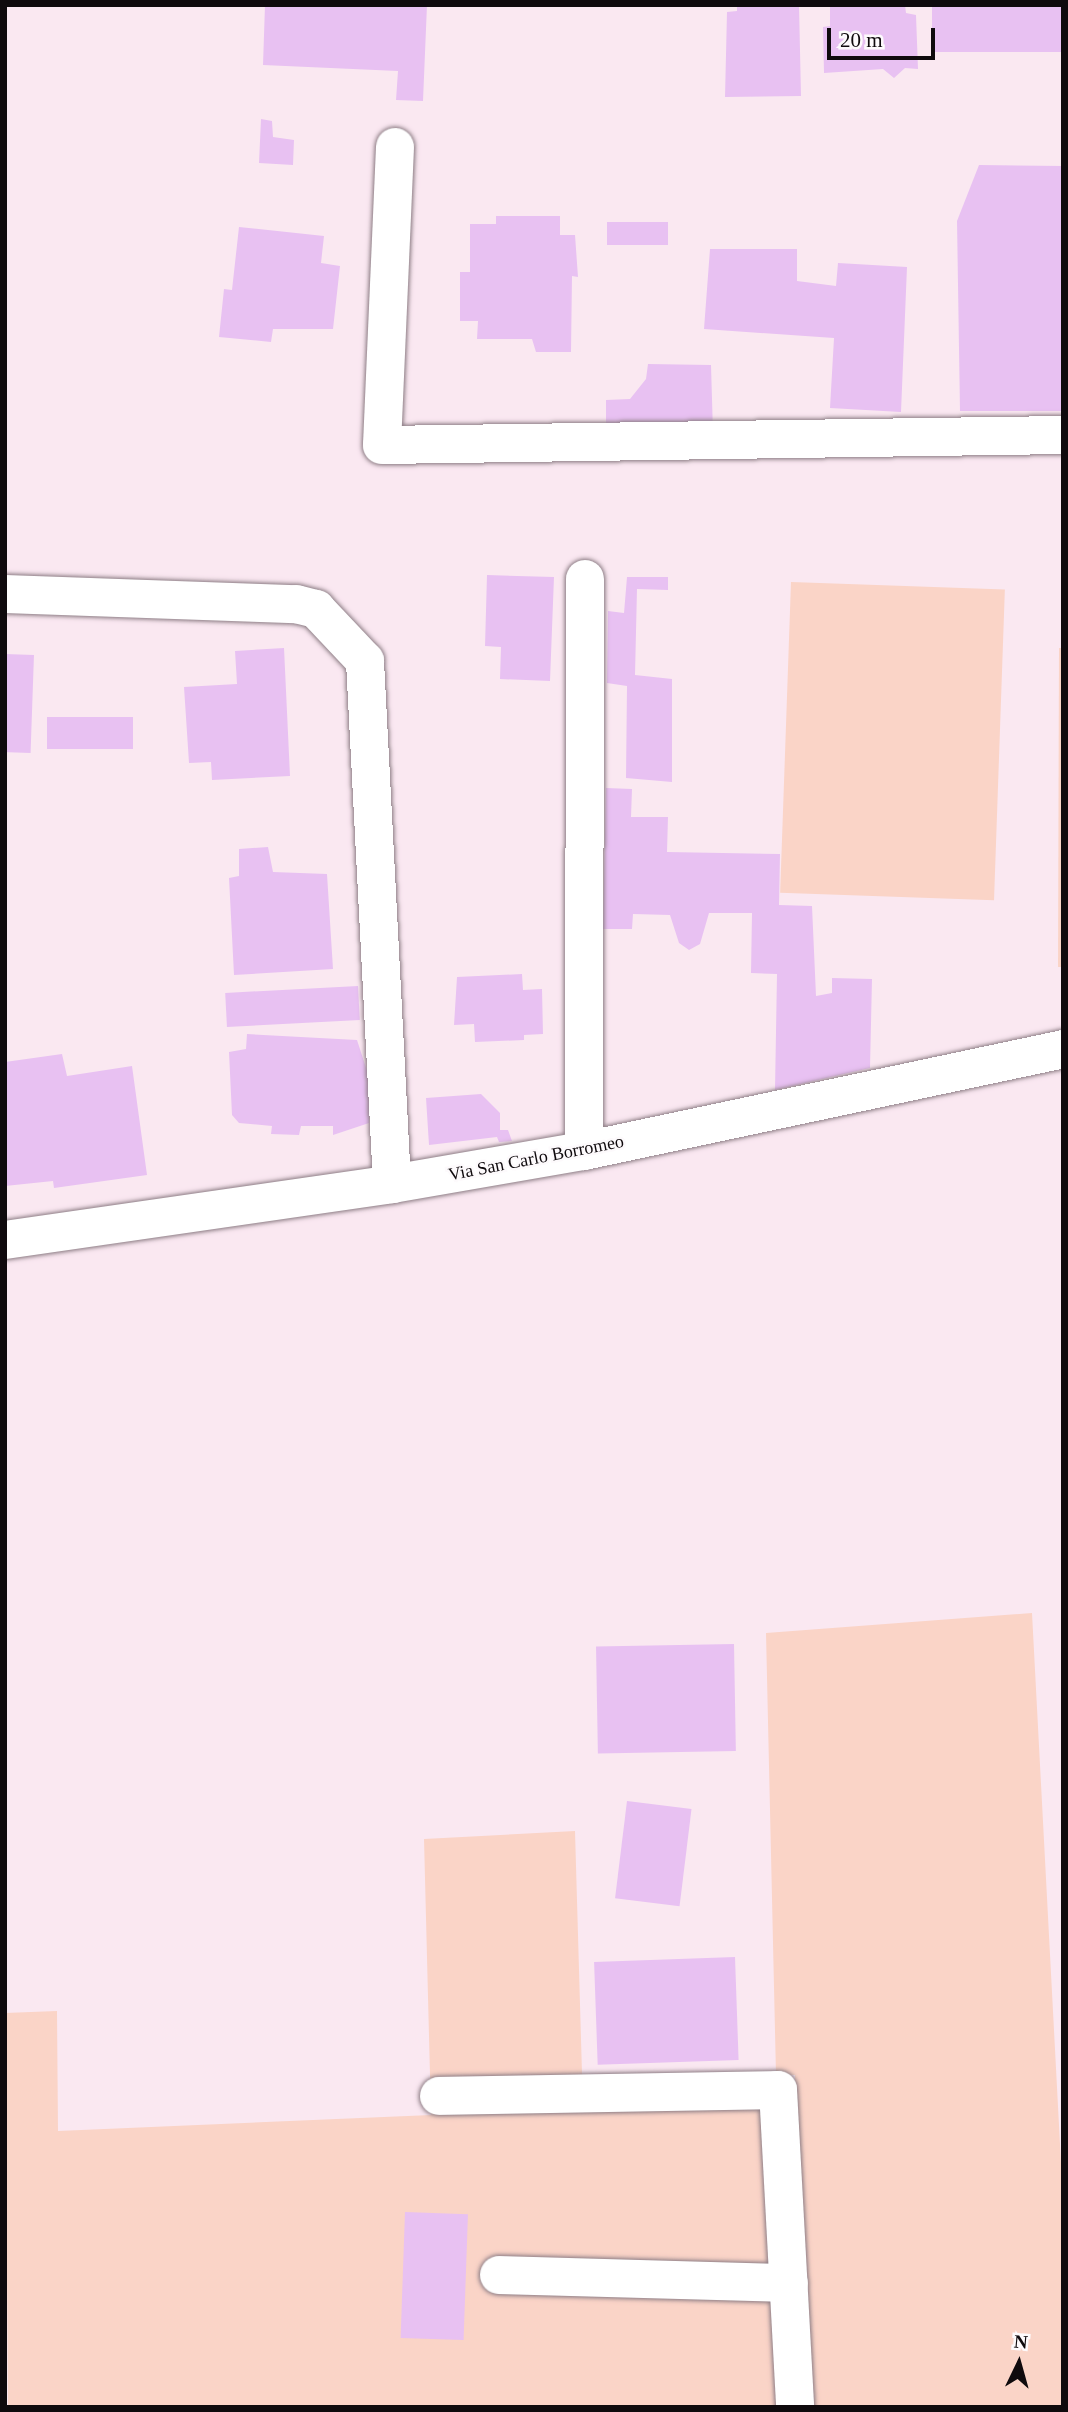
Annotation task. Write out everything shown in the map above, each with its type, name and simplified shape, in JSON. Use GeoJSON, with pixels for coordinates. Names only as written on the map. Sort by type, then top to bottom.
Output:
{"type":"FeatureCollection","features":[{"type":"Feature","properties":{"kind":"street"},"geometry":{"type":"LineString","coordinates":[[396,147],[382,445],[1063,435]]}},
{"type":"Feature","properties":{"kind":"street"},"geometry":{"type":"LineString","coordinates":[[584,579],[584,1150]]}},
{"type":"Feature","properties":{"kind":"street"},"geometry":{"type":"LineString","coordinates":[[5,594],[296,604],[316,609],[365,661],[393,1184]]}},
{"type":"Feature","properties":{"kind":"street","name":"Via San Carlo Borromeo"},"geometry":{"type":"LineString","coordinates":[[5,1240],[393,1184],[584,1150],[1063,1049]]}},
{"type":"Feature","properties":{"kind":"street"},"geometry":{"type":"LineString","coordinates":[[439,2096],[778,2090],[795,2407]]}},
{"type":"Feature","properties":{"kind":"street"},"geometry":{"type":"LineString","coordinates":[[499,2274],[789,2283]]}},
{"type":"Feature","properties":{"kind":"shaded area"},"geometry":{"type":"Polygon","coordinates":[[[791,582],[1005,589],[994,900],[780,893],[791,582]]]}},
{"type":"Feature","properties":{"kind":"shaded area"},"geometry":{"type":"Polygon","coordinates":[[[1059,648],[1063,648],[1063,967],[1058,967],[1059,648]]]}},
{"type":"Feature","properties":{"kind":"shaded area"},"geometry":{"type":"Polygon","coordinates":[[[1032,1613],[1063,2201],[1063,2407],[800,2407],[795,2075],[776,2075],[766,1633],[1032,1613]]]}},
{"type":"Feature","properties":{"kind":"shaded area"},"geometry":{"type":"Polygon","coordinates":[[[575,1831],[583,2108],[768,2102],[785,2407],[8,2407],[5,2013],[57,2011],[58,2131],[431,2115],[424,1839],[575,1831]]]}},
{"type":"Feature","properties":{"kind":"building"},"geometry":{"type":"Polygon","coordinates":[[[265,5],[427,5],[423,101],[396,100],[398,71],[263,65],[265,5]]]}},
{"type":"Feature","properties":{"kind":"building"},"geometry":{"type":"Polygon","coordinates":[[[737,5],[799,5],[801,96],[725,97],[727,12],[737,11],[737,5]]]}},
{"type":"Feature","properties":{"kind":"building"},"geometry":{"type":"Polygon","coordinates":[[[830,5],[905,5],[906,13],[916,15],[918,69],[905,68],[894,78],[883,69],[824,73],[823,27],[830,26],[830,5]]]}},
{"type":"Feature","properties":{"kind":"building"},"geometry":{"type":"Polygon","coordinates":[[[932,5],[1063,5],[1063,52],[932,52],[932,5]]]}},
{"type":"Feature","properties":{"kind":"building"},"geometry":{"type":"Polygon","coordinates":[[[261,119],[272,121],[273,137],[294,140],[293,165],[259,163],[261,119]]]}},
{"type":"Feature","properties":{"kind":"building"},"geometry":{"type":"Polygon","coordinates":[[[979,165],[1063,166],[1063,411],[960,411],[957,221],[979,165]]]}},
{"type":"Feature","properties":{"kind":"building"},"geometry":{"type":"Polygon","coordinates":[[[496,216],[560,216],[560,235],[575,235],[578,277],[572,276],[571,352],[536,352],[532,339],[477,339],[478,321],[460,321],[460,272],[470,272],[470,224],[496,224],[496,216]]]}},
{"type":"Feature","properties":{"kind":"building"},"geometry":{"type":"Polygon","coordinates":[[[607,222],[668,222],[668,245],[607,245],[607,222]]]}},
{"type":"Feature","properties":{"kind":"building"},"geometry":{"type":"Polygon","coordinates":[[[239,227],[324,236],[321,263],[340,266],[333,329],[273,329],[271,342],[219,337],[224,289],[232,290],[239,227]]]}},
{"type":"Feature","properties":{"kind":"building"},"geometry":{"type":"Polygon","coordinates":[[[710,249],[797,249],[797,281],[836,286],[838,263],[907,267],[901,412],[830,408],[834,338],[704,329],[710,249]]]}},
{"type":"Feature","properties":{"kind":"building"},"geometry":{"type":"Polygon","coordinates":[[[648,364],[711,365],[713,433],[606,428],[606,400],[630,399],[646,379],[648,364]]]}},
{"type":"Feature","properties":{"kind":"building"},"geometry":{"type":"Polygon","coordinates":[[[487,575],[554,577],[550,681],[500,679],[501,647],[485,646],[487,575]]]}},
{"type":"Feature","properties":{"kind":"building"},"geometry":{"type":"Polygon","coordinates":[[[627,577],[668,577],[668,590],[637,589],[635,675],[672,679],[672,782],[626,778],[627,686],[607,683],[608,611],[624,613],[627,577]]]}},
{"type":"Feature","properties":{"kind":"building"},"geometry":{"type":"Polygon","coordinates":[[[284,648],[290,776],[212,780],[211,762],[189,763],[184,687],[237,684],[235,651],[284,648]]]}},
{"type":"Feature","properties":{"kind":"building"},"geometry":{"type":"Polygon","coordinates":[[[5,654],[34,655],[31,753],[5,752],[5,654]]]}},
{"type":"Feature","properties":{"kind":"building"},"geometry":{"type":"Polygon","coordinates":[[[47,717],[133,717],[133,749],[47,749],[47,717]]]}},
{"type":"Feature","properties":{"kind":"building"},"geometry":{"type":"Polygon","coordinates":[[[606,788],[632,789],[631,817],[668,817],[667,852],[780,854],[779,905],[812,906],[816,996],[832,993],[832,978],[872,979],[870,1068],[775,1090],[777,974],[751,973],[752,913],[709,913],[700,944],[689,950],[679,943],[670,915],[633,914],[632,929],[603,929],[606,788]]]}},
{"type":"Feature","properties":{"kind":"building"},"geometry":{"type":"Polygon","coordinates":[[[268,847],[273,872],[327,874],[333,969],[234,975],[229,878],[239,876],[239,849],[268,847]]]}},
{"type":"Feature","properties":{"kind":"building"},"geometry":{"type":"Polygon","coordinates":[[[522,974],[523,990],[542,989],[543,1034],[524,1035],[524,1040],[475,1042],[474,1024],[454,1025],[457,977],[522,974]]]}},
{"type":"Feature","properties":{"kind":"building"},"geometry":{"type":"Polygon","coordinates":[[[358,986],[360,1020],[227,1027],[225,993],[358,986]]]}},
{"type":"Feature","properties":{"kind":"building"},"geometry":{"type":"Polygon","coordinates":[[[247,1034],[357,1040],[371,1083],[369,1123],[333,1135],[333,1126],[301,1126],[299,1135],[271,1134],[272,1126],[239,1123],[232,1115],[229,1052],[246,1049],[247,1034]]]}},
{"type":"Feature","properties":{"kind":"building"},"geometry":{"type":"Polygon","coordinates":[[[62,1054],[67,1076],[132,1066],[147,1175],[54,1188],[53,1181],[5,1186],[5,1062],[62,1054]]]}},
{"type":"Feature","properties":{"kind":"building"},"geometry":{"type":"Polygon","coordinates":[[[481,1094],[500,1113],[500,1130],[508,1130],[512,1141],[499,1142],[497,1137],[429,1145],[426,1098],[481,1094]]]}},
{"type":"Feature","properties":{"kind":"building"},"geometry":{"type":"Polygon","coordinates":[[[734,1644],[736,1751],[598,1753],[596,1646],[734,1644]]]}},
{"type":"Feature","properties":{"kind":"building"},"geometry":{"type":"Polygon","coordinates":[[[627,1801],[692,1809],[680,1906],[615,1898],[627,1801]]]}},
{"type":"Feature","properties":{"kind":"building"},"geometry":{"type":"Polygon","coordinates":[[[735,1957],[739,2060],[598,2065],[594,1962],[735,1957]]]}},
{"type":"Feature","properties":{"kind":"building"},"geometry":{"type":"Polygon","coordinates":[[[405,2212],[468,2214],[464,2340],[401,2338],[405,2212]]]}}]}
